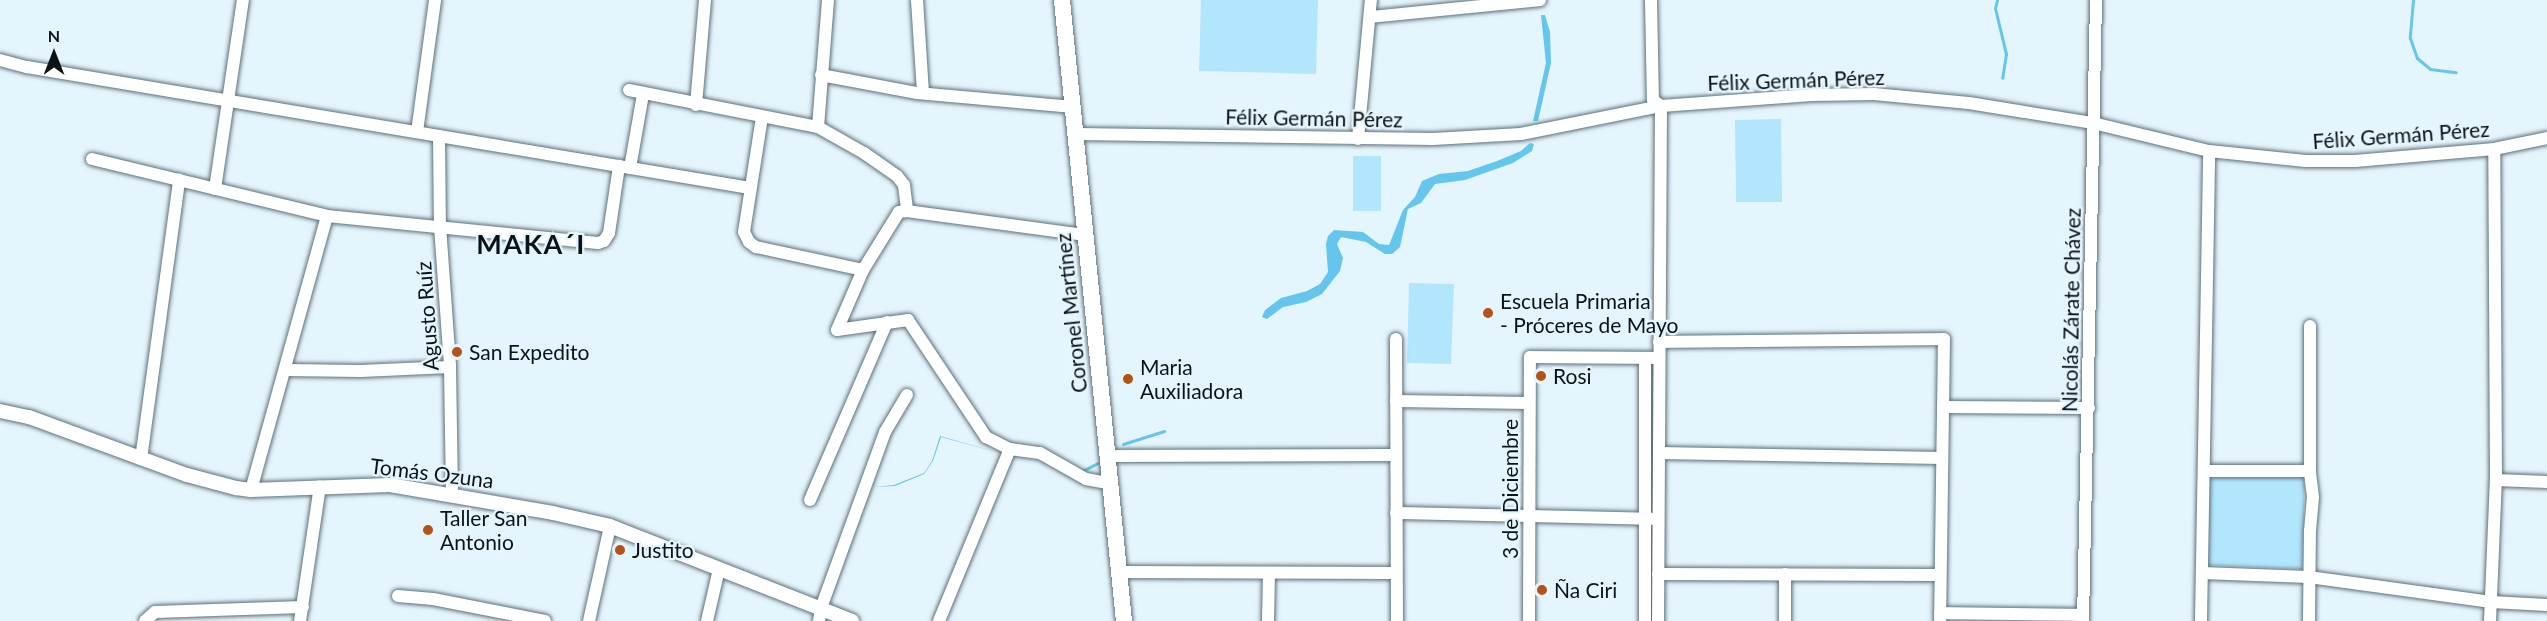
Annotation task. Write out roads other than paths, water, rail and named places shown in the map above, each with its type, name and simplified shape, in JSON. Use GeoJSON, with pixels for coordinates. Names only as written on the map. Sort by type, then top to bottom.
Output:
{"type":"FeatureCollection","features":[{"type":"Feature","properties":{"kind":"main road","name":"Coronel Martínez"},"geometry":{"type":"LineString","coordinates":[[1062,0],[1124,621]]}},
{"type":"Feature","properties":{"kind":"street"},"geometry":{"type":"LineString","coordinates":[[215,189],[243,0]]}},
{"type":"Feature","properties":{"kind":"street"},"geometry":{"type":"LineString","coordinates":[[417,132],[435,0]]}},
{"type":"Feature","properties":{"kind":"street"},"geometry":{"type":"LineString","coordinates":[[696,105],[705,0]]}},
{"type":"Feature","properties":{"kind":"street"},"geometry":{"type":"LineString","coordinates":[[818,127],[828,0]]}},
{"type":"Feature","properties":{"kind":"street"},"geometry":{"type":"LineString","coordinates":[[917,0],[923,93]]}},
{"type":"Feature","properties":{"kind":"street"},"geometry":{"type":"LineString","coordinates":[[1358,139],[1371,0]]}},
{"type":"Feature","properties":{"kind":"street"},"geometry":{"type":"LineString","coordinates":[[1370,17],[1540,0]]}},
{"type":"Feature","properties":{"kind":"street"},"geometry":{"type":"LineString","coordinates":[[1652,0],[1653,100],[1661,106],[1658,621]]}},
{"type":"Feature","properties":{"kind":"street","name":"Nicolás Zárate Chávez"},"geometry":{"type":"LineString","coordinates":[[2083,618],[2096,0]]}},
{"type":"Feature","properties":{"kind":"street"},"geometry":{"type":"LineString","coordinates":[[0,60],[27,67],[750,188]]}},
{"type":"Feature","properties":{"kind":"street"},"geometry":{"type":"LineString","coordinates":[[821,75],[923,93],[1073,107]]}},
{"type":"Feature","properties":{"kind":"street"},"geometry":{"type":"LineString","coordinates":[[629,90],[696,105],[818,127],[864,153],[897,176],[904,185],[907,211]]}},
{"type":"Feature","properties":{"kind":"street"},"geometry":{"type":"LineString","coordinates":[[92,159],[327,216],[602,243],[609,233],[643,94]]}},
{"type":"Feature","properties":{"kind":"street","name":"Félix Germán Pérez"},"geometry":{"type":"LineString","coordinates":[[1077,134],[1358,139],[1521,134],[1661,106],[1812,95],[1874,94],[1970,103],[2093,123],[2209,151],[2305,160],[2355,161],[2494,149],[2547,138]]}},
{"type":"Feature","properties":{"kind":"street"},"geometry":{"type":"LineString","coordinates":[[762,117],[744,231],[749,242],[756,247],[863,270]]}},
{"type":"Feature","properties":{"kind":"street","name":"Agusto Ruíz"},"geometry":{"type":"LineString","coordinates":[[439,136],[440,226],[450,367],[452,494]]}},
{"type":"Feature","properties":{"kind":"street"},"geometry":{"type":"LineString","coordinates":[[2490,621],[2496,480],[2494,149]]}},
{"type":"Feature","properties":{"kind":"street"},"geometry":{"type":"LineString","coordinates":[[2201,621],[2209,151]]}},
{"type":"Feature","properties":{"kind":"street"},"geometry":{"type":"LineString","coordinates":[[141,459],[179,180]]}},
{"type":"Feature","properties":{"kind":"street"},"geometry":{"type":"LineString","coordinates":[[1085,235],[907,211],[899,212],[863,270],[837,330],[904,319],[912,323],[986,437],[1010,449],[1040,453],[1086,479],[1112,484]]}},
{"type":"Feature","properties":{"kind":"street"},"geometry":{"type":"LineString","coordinates":[[251,490],[327,216]]}},
{"type":"Feature","properties":{"kind":"street"},"geometry":{"type":"LineString","coordinates":[[810,500],[887,322]]}},
{"type":"Feature","properties":{"kind":"street"},"geometry":{"type":"LineString","coordinates":[[2309,621],[2313,497],[2310,471],[2310,326]]}},
{"type":"Feature","properties":{"kind":"street"},"geometry":{"type":"LineString","coordinates":[[1396,339],[1396,621]]}},
{"type":"Feature","properties":{"kind":"street"},"geometry":{"type":"LineString","coordinates":[[1659,342],[1944,339],[1940,617],[2083,618]]}},
{"type":"Feature","properties":{"kind":"street","name":"3 de Diciembre"},"geometry":{"type":"LineString","coordinates":[[1529,621],[1530,357],[1644,358]]}},
{"type":"Feature","properties":{"kind":"street"},"geometry":{"type":"LineString","coordinates":[[1645,621],[1644,358],[1659,358]]}},
{"type":"Feature","properties":{"kind":"street"},"geometry":{"type":"LineString","coordinates":[[285,370],[361,372],[450,367]]}},
{"type":"Feature","properties":{"kind":"street"},"geometry":{"type":"LineString","coordinates":[[820,614],[885,432],[907,395]]}},
{"type":"Feature","properties":{"kind":"street"},"geometry":{"type":"LineString","coordinates":[[1396,401],[1529,403]]}},
{"type":"Feature","properties":{"kind":"street"},"geometry":{"type":"LineString","coordinates":[[1943,407],[2089,408]]}},
{"type":"Feature","properties":{"kind":"street","name":"Tomás Ozuna"},"geometry":{"type":"LineString","coordinates":[[0,411],[29,417],[198,478],[251,490],[390,484],[452,494],[610,526],[719,569],[820,614],[852,621]]}},
{"type":"Feature","properties":{"kind":"street"},"geometry":{"type":"LineString","coordinates":[[939,621],[1010,449]]}},
{"type":"Feature","properties":{"kind":"street"},"geometry":{"type":"LineString","coordinates":[[1659,453],[1942,458]]}},
{"type":"Feature","properties":{"kind":"street"},"geometry":{"type":"LineString","coordinates":[[1109,456],[1396,456]]}},
{"type":"Feature","properties":{"kind":"street"},"geometry":{"type":"LineString","coordinates":[[2204,471],[2310,471]]}},
{"type":"Feature","properties":{"kind":"street"},"geometry":{"type":"LineString","coordinates":[[2496,480],[2547,482]]}},
{"type":"Feature","properties":{"kind":"street"},"geometry":{"type":"LineString","coordinates":[[300,621],[320,486]]}},
{"type":"Feature","properties":{"kind":"street"},"geometry":{"type":"LineString","coordinates":[[1396,513],[1659,519]]}},
{"type":"Feature","properties":{"kind":"street"},"geometry":{"type":"LineString","coordinates":[[590,621],[610,526]]}},
{"type":"Feature","properties":{"kind":"street"},"geometry":{"type":"LineString","coordinates":[[707,621],[719,569]]}},
{"type":"Feature","properties":{"kind":"street"},"geometry":{"type":"LineString","coordinates":[[1120,572],[1396,573]]}},
{"type":"Feature","properties":{"kind":"street"},"geometry":{"type":"LineString","coordinates":[[1268,621],[1269,573]]}},
{"type":"Feature","properties":{"kind":"street"},"geometry":{"type":"LineString","coordinates":[[2202,573],[2309,577],[2491,602],[2547,605]]}},
{"type":"Feature","properties":{"kind":"street"},"geometry":{"type":"LineString","coordinates":[[1658,574],[1940,575]]}},
{"type":"Feature","properties":{"kind":"street"},"geometry":{"type":"LineString","coordinates":[[1785,574],[1785,621]]}},
{"type":"Feature","properties":{"kind":"street"},"geometry":{"type":"LineString","coordinates":[[398,596],[433,599],[545,621]]}},
{"type":"Feature","properties":{"kind":"street"},"geometry":{"type":"LineString","coordinates":[[146,621],[155,612],[303,607]]}},
{"type":"Feature","properties":{"kind":"waterway"},"geometry":{"type":"LineString","coordinates":[[1997,0],[1995,8],[2006,54],[2002,78]]}},
{"type":"Feature","properties":{"kind":"waterway"},"geometry":{"type":"LineString","coordinates":[[2413,0],[2410,38],[2417,58],[2430,69],[2456,72]]}},
{"type":"Feature","properties":{"kind":"waterway"},"geometry":{"type":"LineString","coordinates":[[1123,444],[1164,431]]}},
{"type":"Feature","properties":{"kind":"waterway"},"geometry":{"type":"LineString","coordinates":[[1082,471],[1098,463]]}},
{"type":"Feature","properties":{"kind":"place","name":"Escuela Primaria - Próceres de Mayo"},"geometry":{"type":"Point","coordinates":[1488,313]}},
{"type":"Feature","properties":{"kind":"place","name":"San Expedito"},"geometry":{"type":"Point","coordinates":[457,352]}},
{"type":"Feature","properties":{"kind":"place","name":"Rosi"},"geometry":{"type":"Point","coordinates":[1541,376]}},
{"type":"Feature","properties":{"kind":"place","name":"Maria Auxiliadora"},"geometry":{"type":"Point","coordinates":[1128,379]}},
{"type":"Feature","properties":{"kind":"place","name":"Taller San Antonio"},"geometry":{"type":"Point","coordinates":[428,530]}},
{"type":"Feature","properties":{"kind":"place","name":"Justito"},"geometry":{"type":"Point","coordinates":[620,550]}},
{"type":"Feature","properties":{"kind":"place","name":"Ña Ciri"},"geometry":{"type":"Point","coordinates":[1542,590]}},
{"type":"Feature","properties":{"kind":"district","name":"MAKA´I"},"geometry":{"type":"Point","coordinates":[531,244]}}]}
